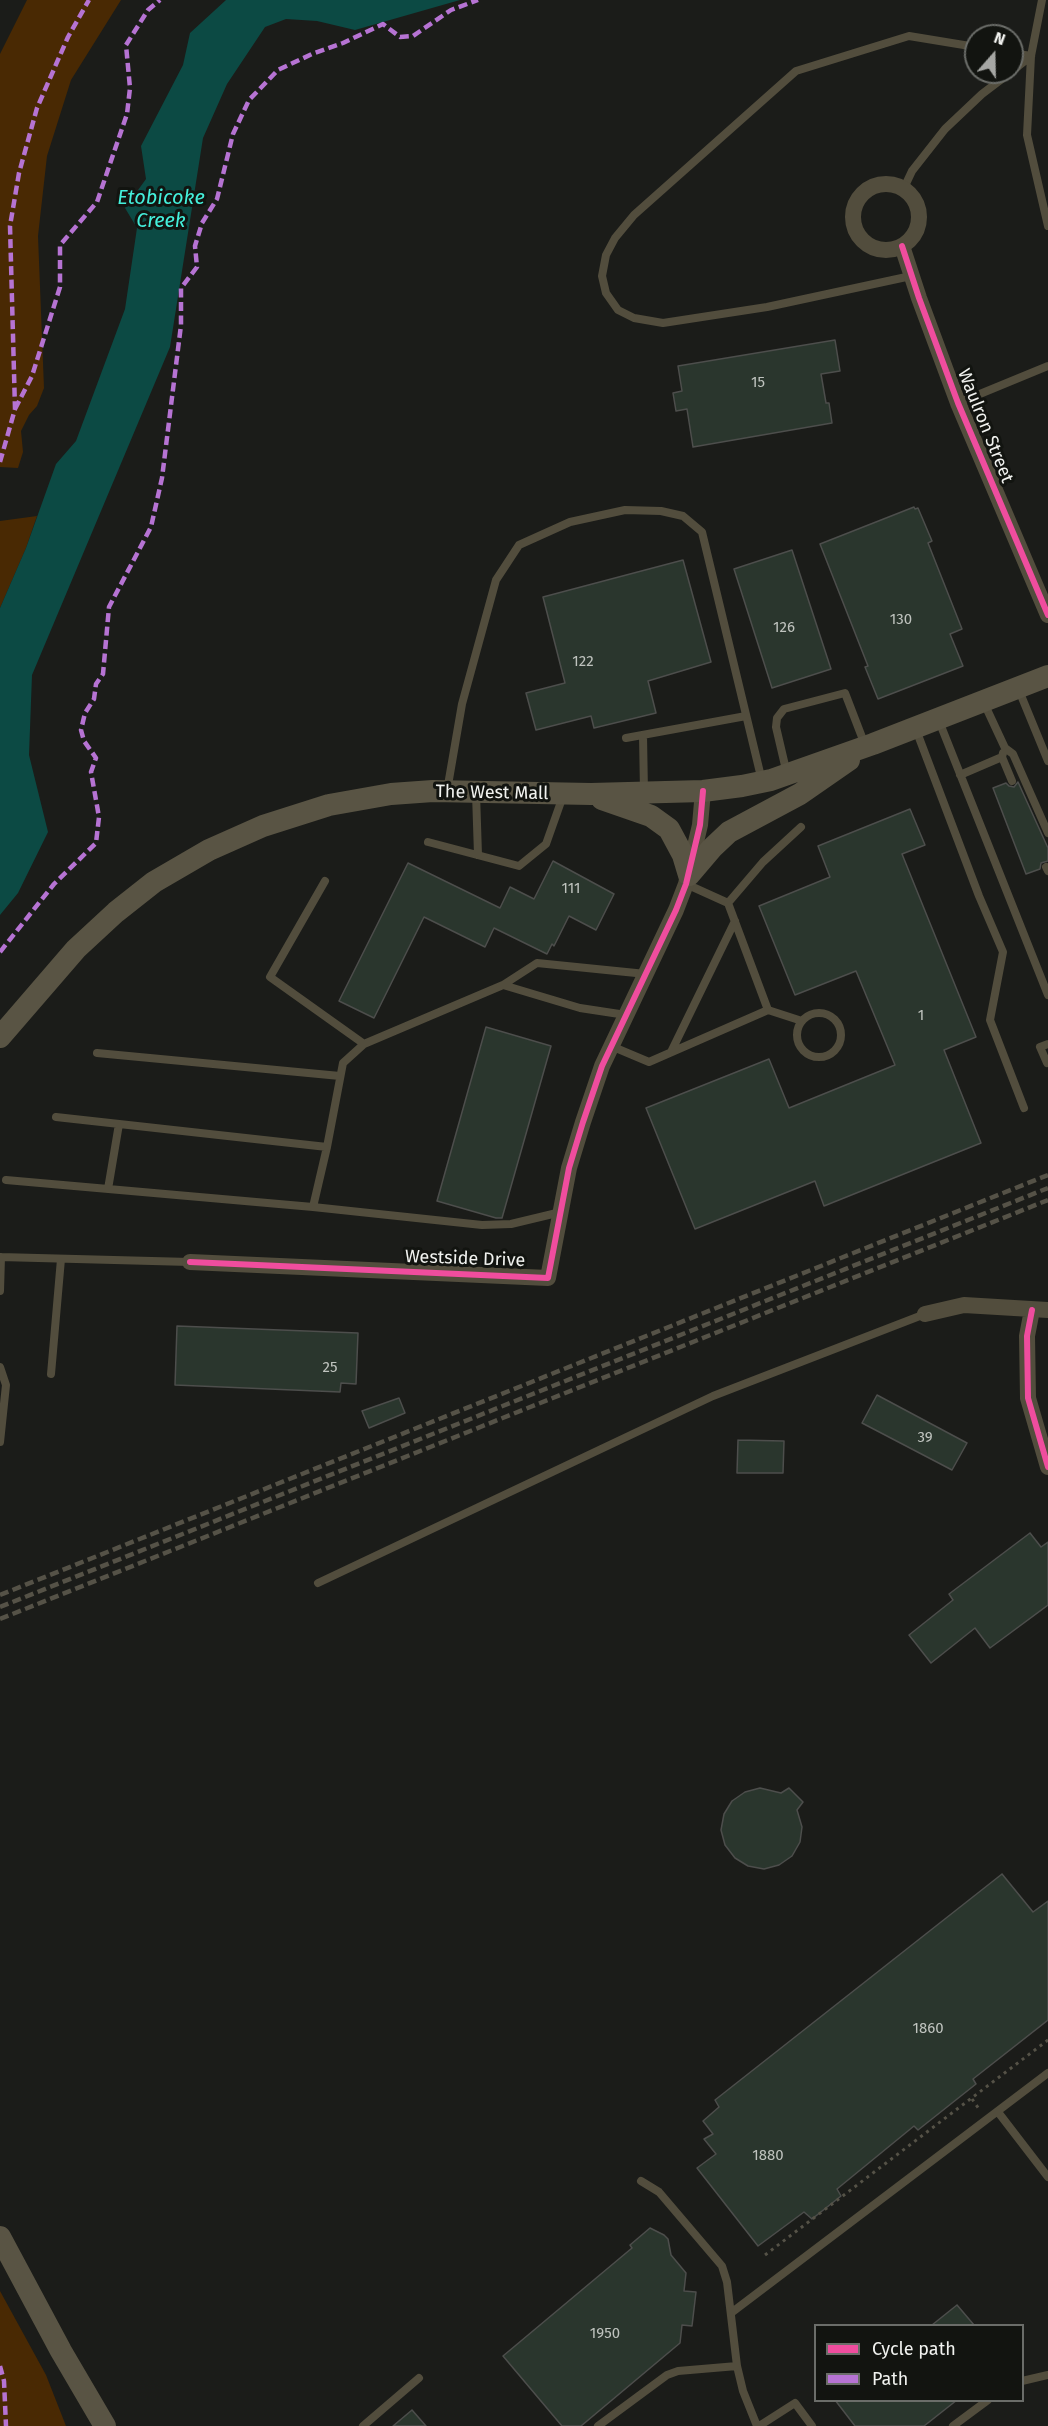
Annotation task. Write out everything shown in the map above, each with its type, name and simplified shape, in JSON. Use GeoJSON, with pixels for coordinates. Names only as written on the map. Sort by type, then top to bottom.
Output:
{"type":"FeatureCollection","features":[{"type":"Feature","properties":{"kind":"main road","name":"The West Mall"},"geometry":{"type":"LineString","coordinates":[[0,1037],[76,949],[97,928],[154,882],[209,850],[263,826],[329,806],[391,794],[447,791],[564,794],[644,793],[703,791],[762,782],[869,745],[1048,676]]}},
{"type":"Feature","properties":{"kind":"main road"},"geometry":{"type":"LineString","coordinates":[[687,880],[712,848],[729,832],[800,794],[869,745]]}},
{"type":"Feature","properties":{"kind":"main road"},"geometry":{"type":"LineString","coordinates":[[591,794],[651,816],[669,830],[683,855],[687,880]]}},
{"type":"Feature","properties":{"kind":"main road"},"geometry":{"type":"LineString","coordinates":[[0,2237],[61,2351],[105,2426]]}},
{"type":"Feature","properties":{"kind":"main road"},"geometry":{"type":"LineString","coordinates":[[61,2351],[89,2426]]}},
{"type":"Feature","properties":{"kind":"street"},"geometry":{"type":"LineString","coordinates":[[885,183],[904,188],[917,203],[919,223],[910,241],[902,246],[882,250],[864,242],[857,235],[852,216],[859,197],[875,185],[885,183]]}},
{"type":"Feature","properties":{"kind":"street","name":"Waulron Street"},"geometry":{"type":"LineString","coordinates":[[902,246],[958,403],[1048,615]]}},
{"type":"Feature","properties":{"kind":"street","name":"Westside Drive"},"geometry":{"type":"LineString","coordinates":[[190,1262],[549,1278],[569,1168],[583,1122],[602,1066],[676,910],[687,880],[702,813],[703,791]]}},
{"type":"Feature","properties":{"kind":"street"},"geometry":{"type":"LineString","coordinates":[[925,1314],[964,1305],[1040,1310],[1027,1336],[1028,1398],[1048,1467]]}},
{"type":"Feature","properties":{"kind":"lane"},"geometry":{"type":"LineString","coordinates":[[1042,0],[1031,56],[1027,135],[1048,226]]}},
{"type":"Feature","properties":{"kind":"lane"},"geometry":{"type":"LineString","coordinates":[[911,276],[767,307],[663,322],[634,318],[618,310],[606,292],[602,276],[606,255],[615,238],[634,215],[796,71],[909,36],[964,45]]}},
{"type":"Feature","properties":{"kind":"lane"},"geometry":{"type":"LineString","coordinates":[[1024,55],[1031,56]]}},
{"type":"Feature","properties":{"kind":"lane"},"geometry":{"type":"LineString","coordinates":[[1024,62],[1031,56]]}},
{"type":"Feature","properties":{"kind":"lane"},"geometry":{"type":"LineString","coordinates":[[904,188],[912,171],[945,129],[995,84]]}},
{"type":"Feature","properties":{"kind":"lane"},"geometry":{"type":"LineString","coordinates":[[958,403],[1048,366]]}},
{"type":"Feature","properties":{"kind":"lane"},"geometry":{"type":"LineString","coordinates":[[447,791],[462,704],[496,580],[519,545],[570,522],[625,510],[661,511],[683,516],[702,532],[762,782]]}},
{"type":"Feature","properties":{"kind":"lane"},"geometry":{"type":"LineString","coordinates":[[1018,688],[1048,761]]}},
{"type":"Feature","properties":{"kind":"lane"},"geometry":{"type":"LineString","coordinates":[[787,774],[776,728],[777,718],[784,709],[845,693],[869,745]]}},
{"type":"Feature","properties":{"kind":"lane"},"geometry":{"type":"LineString","coordinates":[[983,701],[1012,781]]}},
{"type":"Feature","properties":{"kind":"lane"},"geometry":{"type":"LineString","coordinates":[[626,738],[746,716]]}},
{"type":"Feature","properties":{"kind":"lane"},"geometry":{"type":"LineString","coordinates":[[938,717],[1048,995]]}},
{"type":"Feature","properties":{"kind":"lane"},"geometry":{"type":"LineString","coordinates":[[915,727],[979,896],[1003,952],[990,1020],[1024,1108]]}},
{"type":"Feature","properties":{"kind":"lane"},"geometry":{"type":"LineString","coordinates":[[643,735],[644,793]]}},
{"type":"Feature","properties":{"kind":"lane"},"geometry":{"type":"LineString","coordinates":[[960,775],[1003,753],[1013,754],[1048,833]]}},
{"type":"Feature","properties":{"kind":"lane"},"geometry":{"type":"LineString","coordinates":[[476,791],[478,855]]}},
{"type":"Feature","properties":{"kind":"lane"},"geometry":{"type":"LineString","coordinates":[[428,842],[519,866],[546,844],[564,794]]}},
{"type":"Feature","properties":{"kind":"lane"},"geometry":{"type":"LineString","coordinates":[[728,903],[763,862],[801,827]]}},
{"type":"Feature","properties":{"kind":"lane"},"geometry":{"type":"LineString","coordinates":[[687,880],[728,903],[768,1010]]}},
{"type":"Feature","properties":{"kind":"lane"},"geometry":{"type":"LineString","coordinates":[[325,881],[270,977],[364,1044]]}},
{"type":"Feature","properties":{"kind":"lane"},"geometry":{"type":"LineString","coordinates":[[670,1052],[735,921]]}},
{"type":"Feature","properties":{"kind":"lane"},"geometry":{"type":"LineString","coordinates":[[313,1208],[343,1064],[364,1044],[503,985],[537,963],[646,974]]}},
{"type":"Feature","properties":{"kind":"lane"},"geometry":{"type":"LineString","coordinates":[[503,985],[580,1008],[626,1015]]}},
{"type":"Feature","properties":{"kind":"lane"},"geometry":{"type":"LineString","coordinates":[[611,1046],[649,1062],[768,1010],[802,1021]]}},
{"type":"Feature","properties":{"kind":"lane"},"geometry":{"type":"LineString","coordinates":[[814,1013],[821,1013],[834,1019],[840,1032],[837,1046],[832,1052],[819,1056],[806,1052],[801,1047],[797,1034],[802,1021],[814,1013]]}},
{"type":"Feature","properties":{"kind":"lane"},"geometry":{"type":"LineString","coordinates":[[1047,1063],[1040,1047],[1048,1044]]}},
{"type":"Feature","properties":{"kind":"lane"},"geometry":{"type":"LineString","coordinates":[[97,1053],[340,1076]]}},
{"type":"Feature","properties":{"kind":"lane"},"geometry":{"type":"LineString","coordinates":[[56,1117],[327,1147]]}},
{"type":"Feature","properties":{"kind":"lane"},"geometry":{"type":"LineString","coordinates":[[108,1189],[119,1124]]}},
{"type":"Feature","properties":{"kind":"lane"},"geometry":{"type":"LineString","coordinates":[[6,1180],[482,1224],[511,1224],[561,1212]]}},
{"type":"Feature","properties":{"kind":"lane"},"geometry":{"type":"LineString","coordinates":[[0,1291],[1,1257],[190,1262]]}},
{"type":"Feature","properties":{"kind":"lane"},"geometry":{"type":"LineString","coordinates":[[51,1374],[61,1259]]}},
{"type":"Feature","properties":{"kind":"lane"},"geometry":{"type":"LineString","coordinates":[[318,1583],[713,1396],[925,1314]]}},
{"type":"Feature","properties":{"kind":"lane"},"geometry":{"type":"LineString","coordinates":[[0,1367],[6,1385],[0,1442]]}},
{"type":"Feature","properties":{"kind":"lane"},"geometry":{"type":"LineString","coordinates":[[731,2313],[1048,2073]]}},
{"type":"Feature","properties":{"kind":"lane"},"geometry":{"type":"LineString","coordinates":[[998,2112],[1048,2177]]}},
{"type":"Feature","properties":{"kind":"lane"},"geometry":{"type":"LineString","coordinates":[[641,2181],[659,2192],[722,2266],[727,2282],[737,2366],[743,2391],[758,2426],[795,2403],[812,2426]]}},
{"type":"Feature","properties":{"kind":"lane"},"geometry":{"type":"LineString","coordinates":[[598,2426],[667,2375],[678,2371],[737,2366]]}},
{"type":"Feature","properties":{"kind":"lane"},"geometry":{"type":"LineString","coordinates":[[1024,2381],[1048,2375]]}},
{"type":"Feature","properties":{"kind":"lane"},"geometry":{"type":"LineString","coordinates":[[363,2426],[419,2378]]}},
{"type":"Feature","properties":{"kind":"lane"},"geometry":{"type":"LineString","coordinates":[[953,2426],[985,2402]]}},
{"type":"Feature","properties":{"kind":"lane"},"geometry":{"type":"LineString","coordinates":[[966,2417],[969,2426]]}},
{"type":"Feature","properties":{"kind":"path"},"geometry":{"type":"LineString","coordinates":[[765,2255],[1048,2040]]}},
{"type":"Feature","properties":{"kind":"shaded area"},"geometry":{"type":"Polygon","coordinates":[[[27,0],[121,0],[71,80],[47,156],[38,236],[44,388],[37,406],[29,415],[21,431],[23,452],[18,468],[0,467],[0,54],[27,0]]]}},
{"type":"Feature","properties":{"kind":"shaded area"},"geometry":{"type":"Polygon","coordinates":[[[37,516],[26,548],[0,608],[0,521],[37,516]]]}},
{"type":"Feature","properties":{"kind":"shaded area"},"geometry":{"type":"Polygon","coordinates":[[[0,2291],[46,2375],[66,2426],[0,2426],[0,2291]]]}},
{"type":"Feature","properties":{"kind":"water","name":"Etobicoke Creek"},"geometry":{"type":"Polygon","coordinates":[[[226,0],[460,0],[355,30],[317,21],[286,19],[265,27],[227,84],[203,138],[170,347],[32,675],[29,755],[48,832],[18,893],[0,915],[0,608],[26,548],[56,464],[76,441],[125,309],[137,228],[125,208],[146,179],[141,146],[183,65],[190,33],[226,0]]]}},
{"type":"Feature","properties":{"kind":"building"},"geometry":{"type":"Polygon","coordinates":[[[835,340],[840,371],[821,374],[832,423],[693,447],[687,409],[676,411],[673,393],[682,391],[678,366],[835,340]]]}},
{"type":"Feature","properties":{"kind":"building"},"geometry":{"type":"Polygon","coordinates":[[[914,507],[918,508],[932,541],[928,543],[962,629],[950,634],[963,666],[878,699],[865,667],[868,666],[820,544],[914,507]]]}},
{"type":"Feature","properties":{"kind":"building"},"geometry":{"type":"Polygon","coordinates":[[[792,550],[831,669],[772,688],[734,569],[792,550]]]}},
{"type":"Feature","properties":{"kind":"building"},"geometry":{"type":"Polygon","coordinates":[[[683,560],[711,662],[648,681],[656,713],[594,728],[591,716],[536,730],[526,693],[565,683],[543,597],[683,560]]]}},
{"type":"Feature","properties":{"kind":"building"},"geometry":{"type":"Polygon","coordinates":[[[1018,782],[1048,848],[1048,861],[1041,863],[1040,869],[1026,874],[993,788],[1006,783],[1014,787],[1018,782]]]}},
{"type":"Feature","properties":{"kind":"building"},"geometry":{"type":"Polygon","coordinates":[[[910,809],[925,845],[902,854],[976,1037],[944,1050],[981,1143],[824,1206],[815,1181],[695,1229],[646,1108],[769,1059],[789,1108],[895,1065],[856,971],[795,995],[759,906],[830,877],[818,846],[910,809]]]}},
{"type":"Feature","properties":{"kind":"building"},"geometry":{"type":"Polygon","coordinates":[[[553,861],[614,894],[596,930],[569,916],[554,946],[552,944],[547,954],[494,928],[485,947],[424,917],[374,1018],[339,1001],[408,863],[500,908],[510,887],[534,899],[553,861]]]}},
{"type":"Feature","properties":{"kind":"building"},"geometry":{"type":"Polygon","coordinates":[[[486,1027],[551,1046],[502,1218],[437,1201],[486,1027]]]}},
{"type":"Feature","properties":{"kind":"building"},"geometry":{"type":"Polygon","coordinates":[[[177,1326],[358,1333],[356,1384],[341,1383],[340,1392],[175,1385],[177,1326]]]}},
{"type":"Feature","properties":{"kind":"building"},"geometry":{"type":"Polygon","coordinates":[[[877,1395],[967,1443],[952,1470],[862,1423],[877,1395]]]}},
{"type":"Feature","properties":{"kind":"building"},"geometry":{"type":"Polygon","coordinates":[[[399,1398],[405,1413],[369,1428],[362,1411],[399,1398]]]}},
{"type":"Feature","properties":{"kind":"building"},"geometry":{"type":"Polygon","coordinates":[[[738,1440],[784,1441],[783,1473],[737,1473],[738,1440]]]}},
{"type":"Feature","properties":{"kind":"building"},"geometry":{"type":"Polygon","coordinates":[[[1030,1533],[1041,1547],[1048,1542],[1048,1605],[990,1648],[975,1628],[931,1663],[909,1635],[953,1600],[949,1594],[1030,1533]]]}},
{"type":"Feature","properties":{"kind":"building"},"geometry":{"type":"Polygon","coordinates":[[[760,1788],[781,1793],[789,1788],[803,1802],[797,1810],[802,1827],[800,1842],[792,1856],[779,1865],[764,1869],[748,1866],[735,1858],[725,1845],[721,1830],[724,1814],[732,1801],[745,1792],[760,1788]]]}},
{"type":"Feature","properties":{"kind":"building"},"geometry":{"type":"Polygon","coordinates":[[[1002,1874],[1033,1912],[1048,1901],[1048,2020],[973,2079],[976,2084],[918,2130],[914,2126],[837,2189],[841,2196],[812,2219],[804,2212],[758,2246],[697,2168],[716,2154],[704,2139],[713,2134],[703,2121],[719,2107],[715,2100],[1002,1874]]]}},
{"type":"Feature","properties":{"kind":"building"},"geometry":{"type":"Polygon","coordinates":[[[650,2228],[668,2239],[671,2255],[686,2273],[684,2291],[696,2292],[692,2326],[682,2325],[680,2343],[581,2426],[562,2426],[503,2356],[632,2248],[630,2245],[650,2228]]]}},
{"type":"Feature","properties":{"kind":"building"},"geometry":{"type":"Polygon","coordinates":[[[957,2305],[973,2324],[933,2324],[957,2305]]]}},
{"type":"Feature","properties":{"kind":"building"},"geometry":{"type":"Polygon","coordinates":[[[837,2402],[954,2402],[924,2426],[855,2426],[837,2402]]]}},
{"type":"Feature","properties":{"kind":"building"},"geometry":{"type":"Polygon","coordinates":[[[412,2410],[426,2426],[393,2426],[412,2410]]]}},
{"type":"Feature","properties":{"kind":"railway"},"geometry":{"type":"LineString","coordinates":[[0,1595],[1048,1175]]}},
{"type":"Feature","properties":{"kind":"railway"},"geometry":{"type":"LineString","coordinates":[[0,1607],[1048,1188]]}},
{"type":"Feature","properties":{"kind":"railway"},"geometry":{"type":"LineString","coordinates":[[0,1619],[1048,1200]]}},
{"type":"Feature","properties":{"kind":"marked path"},"geometry":{"type":"LineString","coordinates":[[0,462],[15,409],[10,226],[19,173],[37,108],[68,37],[89,0]]}},
{"type":"Feature","properties":{"kind":"marked path"},"geometry":{"type":"LineString","coordinates":[[15,409],[32,376],[60,287],[60,245],[97,202],[127,114],[130,88],[126,45],[148,10],[160,0]]}},
{"type":"Feature","properties":{"kind":"marked path"},"geometry":{"type":"LineString","coordinates":[[0,952],[54,884],[96,843],[99,817],[91,772],[96,758],[84,741],[81,730],[85,713],[94,699],[96,684],[103,674],[109,607],[151,527],[162,478],[181,325],[181,288],[197,267],[195,246],[202,223],[217,199],[233,134],[249,100],[278,70],[312,54],[343,43],[383,24],[400,37],[413,36],[451,10],[478,0]]}},
{"type":"Feature","properties":{"kind":"marked path"},"geometry":{"type":"LineString","coordinates":[[0,2366],[4,2381],[6,2426]]}},
{"type":"Feature","properties":{"kind":"cycle path"},"geometry":{"type":"LineString","coordinates":[[902,246],[958,403],[1048,615]]}},
{"type":"Feature","properties":{"kind":"cycle path"},"geometry":{"type":"LineString","coordinates":[[190,1262],[548,1278],[569,1168],[583,1122],[602,1066],[676,910],[686,884],[700,825],[703,791]]}},
{"type":"Feature","properties":{"kind":"cycle path"},"geometry":{"type":"LineString","coordinates":[[1032,1310],[1027,1336],[1028,1398],[1048,1467]]}}]}
